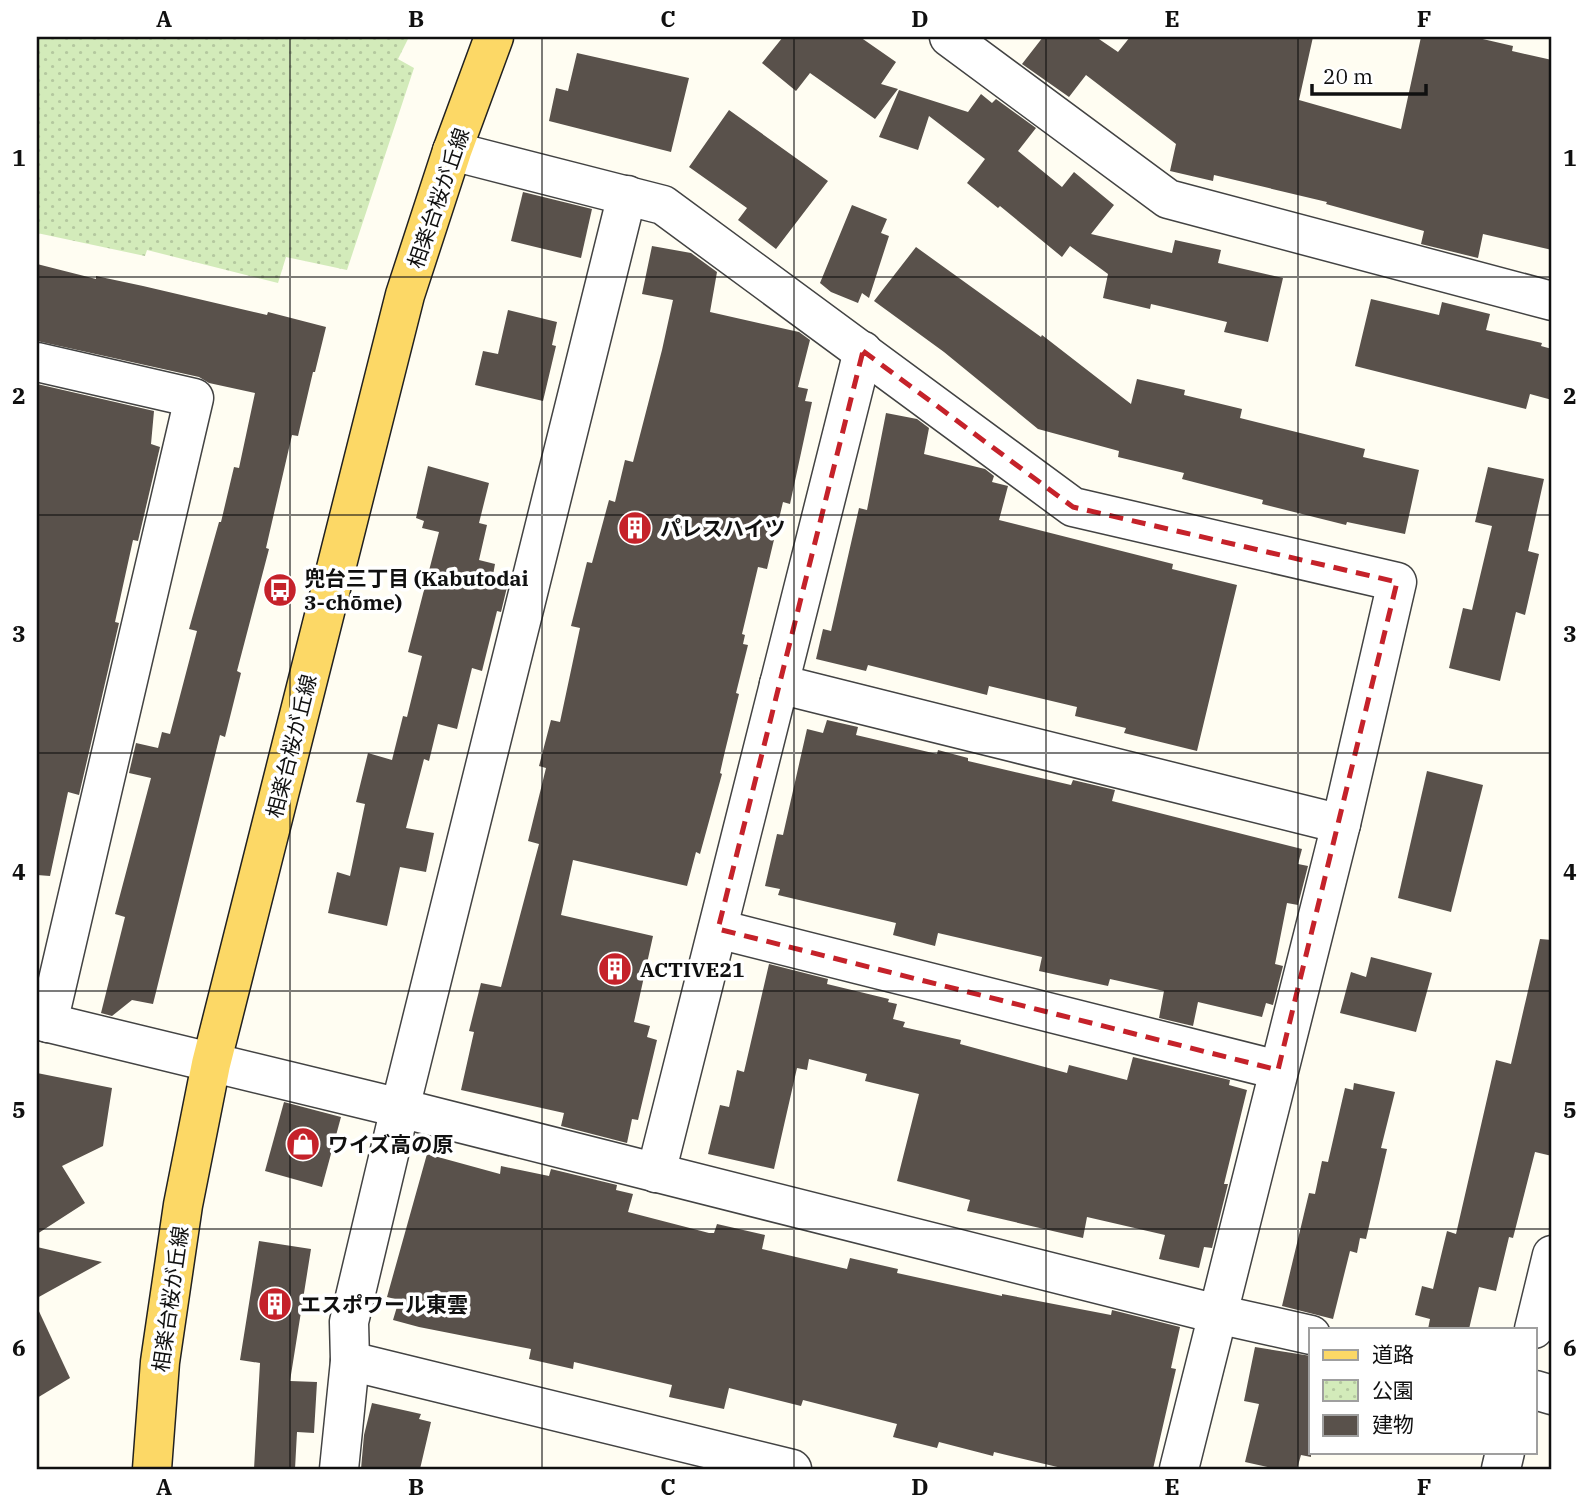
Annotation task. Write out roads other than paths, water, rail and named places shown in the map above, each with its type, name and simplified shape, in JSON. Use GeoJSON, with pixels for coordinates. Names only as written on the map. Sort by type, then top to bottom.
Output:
{"type":"FeatureCollection","features":[{"type":"Feature","properties":{"kind":"main road","name":"相楽台桜が丘線"},"geometry":{"type":"LineString","coordinates":[[152,1469],[160,1362],[183,1205],[211,1064],[405,295],[452,151],[494,37]]}},
{"type":"Feature","properties":{"kind":"street"},"geometry":{"type":"LineString","coordinates":[[968,43],[1168,200],[1552,301]]}},
{"type":"Feature","properties":{"kind":"street"},"geometry":{"type":"LineString","coordinates":[[452,151],[663,205],[1073,507],[1397,582],[1340,824],[1180,1469]]}},
{"type":"Feature","properties":{"kind":"street"},"geometry":{"type":"LineString","coordinates":[[339,1469],[350,1361],[349,1322],[627,195]]}},
{"type":"Feature","properties":{"kind":"street"},"geometry":{"type":"LineString","coordinates":[[656,1172],[863,351]]}},
{"type":"Feature","properties":{"kind":"street"},"geometry":{"type":"LineString","coordinates":[[37,362],[194,398],[42,1022],[400,1108],[1217,1314],[1309,1335]]}},
{"type":"Feature","properties":{"kind":"street"},"geometry":{"type":"LineString","coordinates":[[779,684],[1340,824]]}},
{"type":"Feature","properties":{"kind":"street"},"geometry":{"type":"LineString","coordinates":[[718,929],[1278,1070]]}},
{"type":"Feature","properties":{"kind":"street"},"geometry":{"type":"LineString","coordinates":[[1534,1328],[1552,1255]]}},
{"type":"Feature","properties":{"kind":"street"},"geometry":{"type":"LineString","coordinates":[[350,1361],[792,1469]]}},
{"type":"Feature","properties":{"kind":"place","name":"パレスハイツ"},"geometry":{"type":"Point","coordinates":[635,528]}},
{"type":"Feature","properties":{"kind":"place","name":"兜台三丁目 (Kabutodai 3-chōme)"},"geometry":{"type":"Point","coordinates":[280,590]}},
{"type":"Feature","properties":{"kind":"place","name":"ACTIVE21"},"geometry":{"type":"Point","coordinates":[615,969]}},
{"type":"Feature","properties":{"kind":"place","name":"ワイズ高の原"},"geometry":{"type":"Point","coordinates":[303,1144]}},
{"type":"Feature","properties":{"kind":"place","name":"エスポワール東雲"},"geometry":{"type":"Point","coordinates":[275,1304]}}]}
